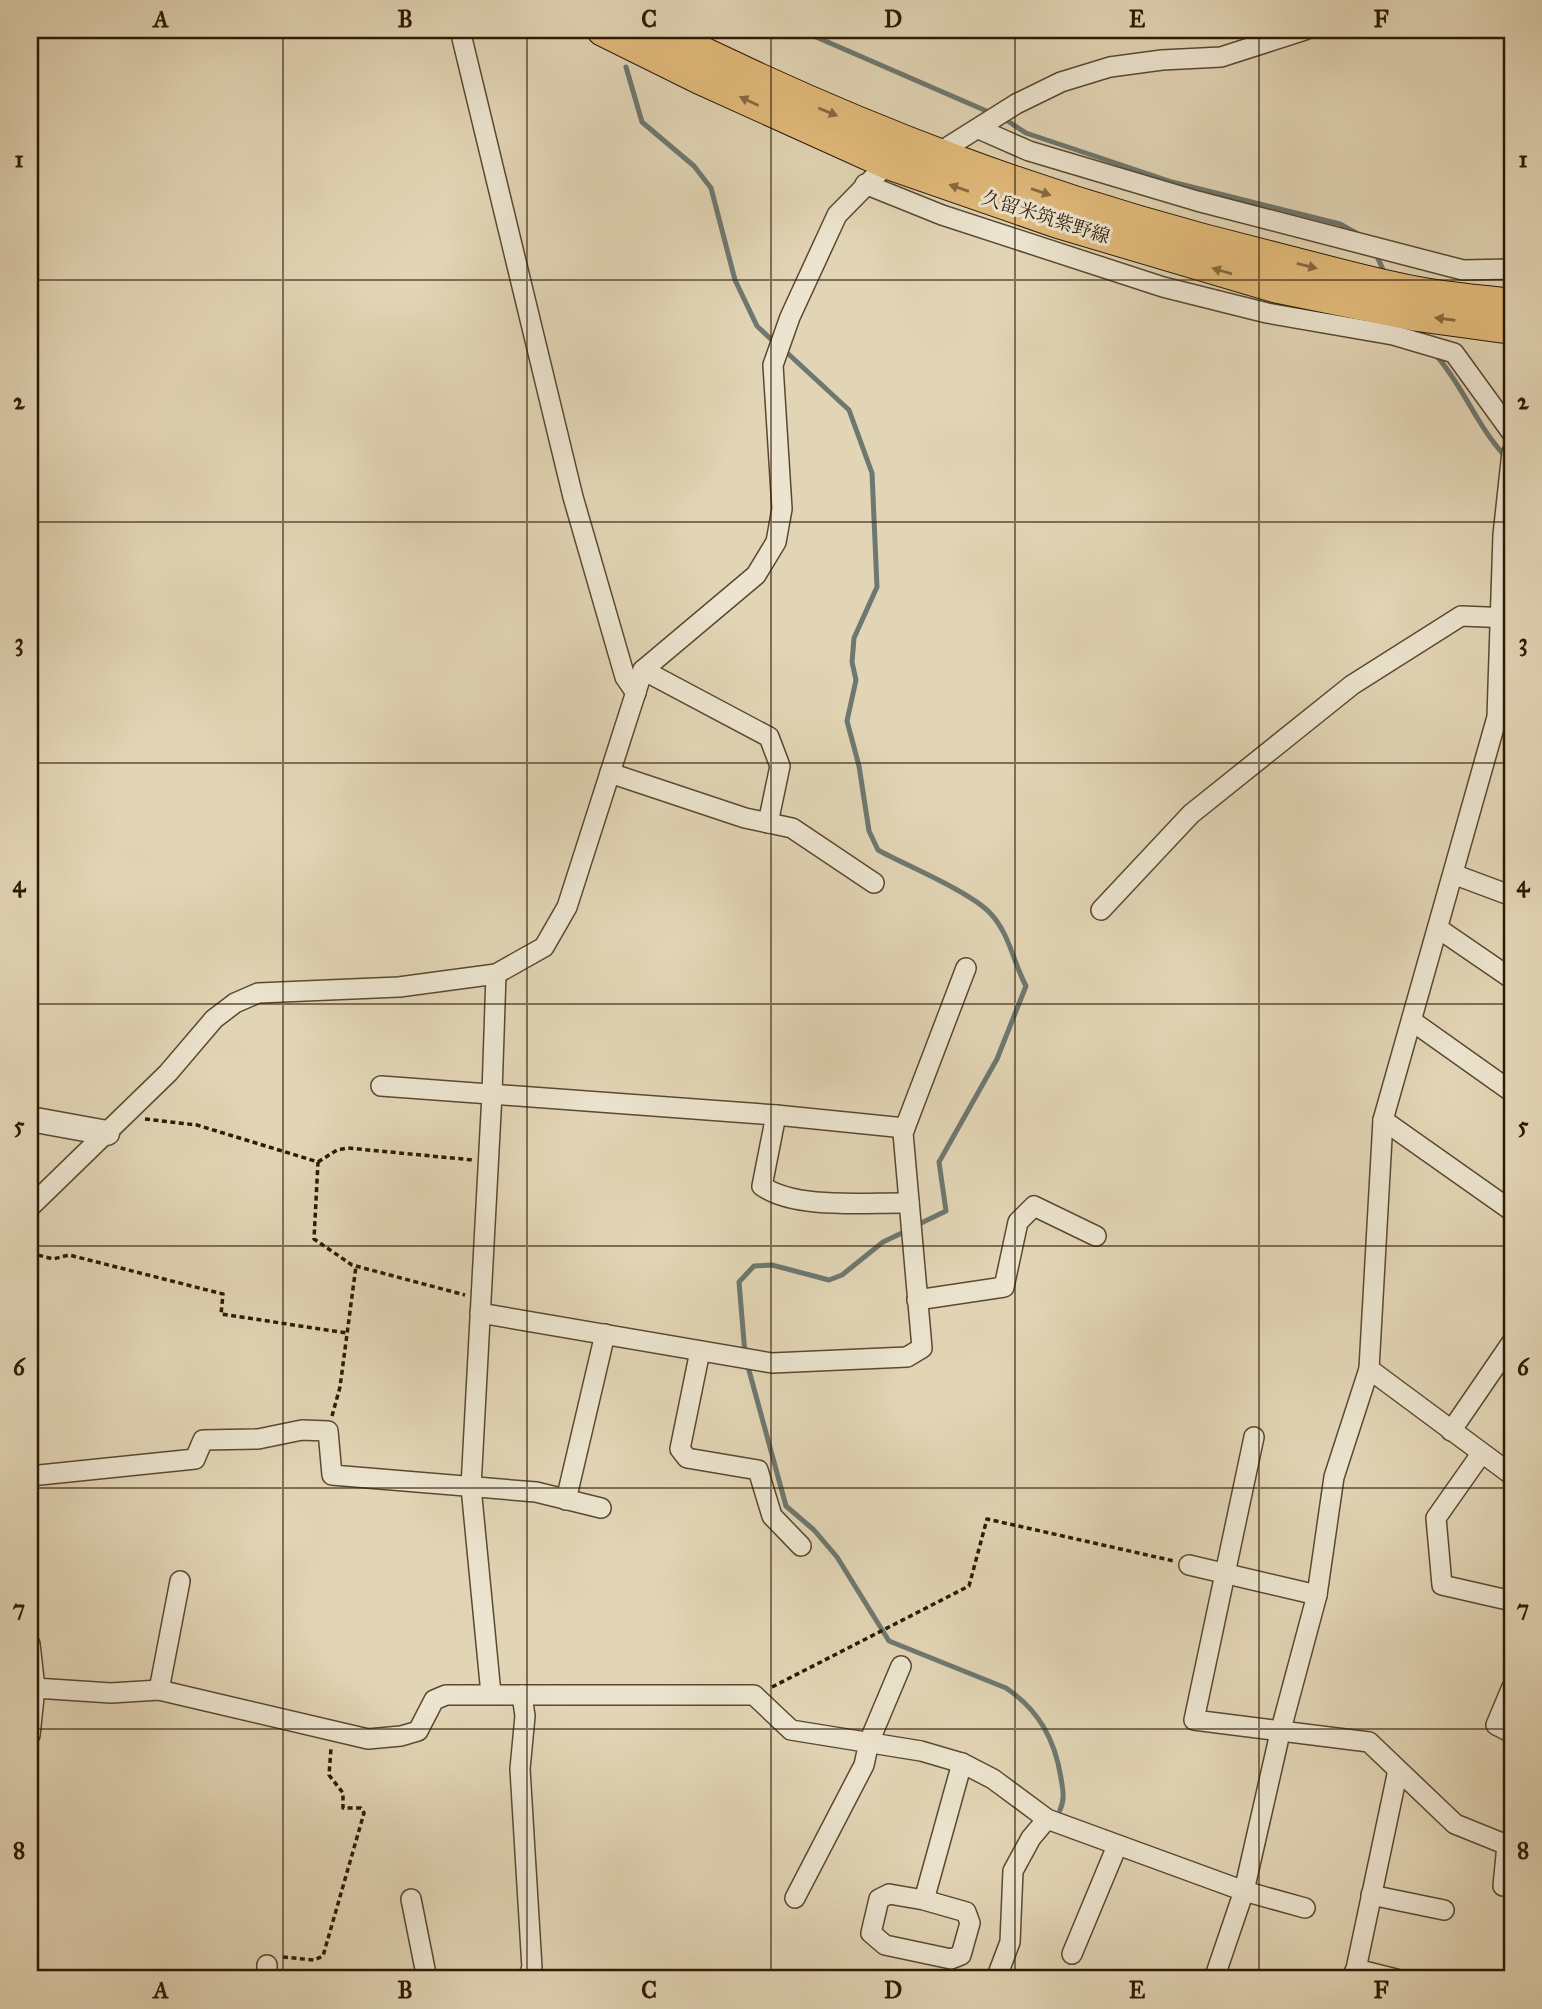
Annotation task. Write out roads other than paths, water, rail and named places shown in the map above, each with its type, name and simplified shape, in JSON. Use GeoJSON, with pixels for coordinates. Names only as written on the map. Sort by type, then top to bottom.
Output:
{"type":"FeatureCollection","features":[{"type":"Feature","properties":{"kind":"main road","name":"久留米筑紫野線"},"geometry":{"type":"LineString","coordinates":[[603,30],[734,94],[877,174],[1058,222],[1274,286],[1417,315],[1512,328]]}},
{"type":"Feature","properties":{"kind":"main road","name":"久留米筑紫野線"},"geometry":{"type":"LineString","coordinates":[[656,30],[801,101],[935,155],[1171,233],[1418,293],[1512,305]]}},
{"type":"Feature","properties":{"kind":"street"},"geometry":{"type":"LineString","coordinates":[[460,30],[573,497],[625,677],[636,693]]}},
{"type":"Feature","properties":{"kind":"street"},"geometry":{"type":"LineString","coordinates":[[935,155],[979,130],[1016,104],[1061,82],[1110,67],[1162,60],[1221,57],[1305,30]]}},
{"type":"Feature","properties":{"kind":"street"},"geometry":{"type":"LineString","coordinates":[[979,130],[1029,151],[1197,201],[1463,270],[1512,269]]}},
{"type":"Feature","properties":{"kind":"street"},"geometry":{"type":"LineString","coordinates":[[30,1207],[168,1073],[214,1019],[235,1003],[258,993],[399,987],[496,974],[544,947],[561,917],[643,670],[756,575],[776,542],[782,509],[773,365],[790,317],[837,215],[877,174],[955,219],[1163,287],[1267,313],[1393,335],[1454,353],[1512,433]]}},
{"type":"Feature","properties":{"kind":"street"},"geometry":{"type":"LineString","coordinates":[[1214,1979],[1244,1891],[1280,1732],[1317,1595],[1334,1477],[1369,1369],[1383,1120],[1497,718],[1506,618],[1503,535],[1512,452]]}},
{"type":"Feature","properties":{"kind":"street"},"geometry":{"type":"LineString","coordinates":[[1101,909],[1191,814],[1352,685],[1461,616],[1506,618]]}},
{"type":"Feature","properties":{"kind":"street"},"geometry":{"type":"LineString","coordinates":[[643,670],[769,737],[780,766],[768,823]]}},
{"type":"Feature","properties":{"kind":"street"},"geometry":{"type":"LineString","coordinates":[[610,773],[745,818],[792,828],[874,883]]}},
{"type":"Feature","properties":{"kind":"street"},"geometry":{"type":"LineString","coordinates":[[1453,874],[1512,896]]}},
{"type":"Feature","properties":{"kind":"street"},"geometry":{"type":"LineString","coordinates":[[1439,929],[1512,979]]}},
{"type":"Feature","properties":{"kind":"street"},"geometry":{"type":"LineString","coordinates":[[480,1306],[605,1335],[772,1363],[908,1357],[922,1348],[905,1128],[966,968]]}},
{"type":"Feature","properties":{"kind":"street"},"geometry":{"type":"LineString","coordinates":[[491,1693],[471,1487],[489,1162],[496,974]]}},
{"type":"Feature","properties":{"kind":"street"},"geometry":{"type":"LineString","coordinates":[[1412,1021],[1512,1092]]}},
{"type":"Feature","properties":{"kind":"street"},"geometry":{"type":"LineString","coordinates":[[381,1086],[776,1115],[905,1128]]}},
{"type":"Feature","properties":{"kind":"street"},"geometry":{"type":"LineString","coordinates":[[776,1115],[762,1186],[772,1193],[814,1201],[909,1203]]}},
{"type":"Feature","properties":{"kind":"street"},"geometry":{"type":"LineString","coordinates":[[30,1119],[107,1133]]}},
{"type":"Feature","properties":{"kind":"street"},"geometry":{"type":"LineString","coordinates":[[1383,1120],[1512,1211]]}},
{"type":"Feature","properties":{"kind":"street"},"geometry":{"type":"LineString","coordinates":[[917,1300],[1004,1287],[1018,1222],[1034,1206],[1096,1236]]}},
{"type":"Feature","properties":{"kind":"street"},"geometry":{"type":"LineString","coordinates":[[566,1500],[605,1335]]}},
{"type":"Feature","properties":{"kind":"street"},"geometry":{"type":"LineString","coordinates":[[1451,1431],[1512,1342]]}},
{"type":"Feature","properties":{"kind":"street"},"geometry":{"type":"LineString","coordinates":[[700,1351],[680,1449],[687,1458],[758,1470],[772,1516],[802,1546]]}},
{"type":"Feature","properties":{"kind":"street"},"geometry":{"type":"LineString","coordinates":[[1369,1369],[1512,1475]]}},
{"type":"Feature","properties":{"kind":"street"},"geometry":{"type":"LineString","coordinates":[[30,1476],[195,1459],[203,1440],[258,1440],[302,1430],[328,1431],[332,1475],[536,1492],[601,1508]]}},
{"type":"Feature","properties":{"kind":"street"},"geometry":{"type":"LineString","coordinates":[[1254,1437],[1194,1720],[1369,1742],[1455,1824],[1510,1843],[1503,1886]]}},
{"type":"Feature","properties":{"kind":"street"},"geometry":{"type":"LineString","coordinates":[[1481,1454],[1436,1518],[1442,1585],[1512,1601]]}},
{"type":"Feature","properties":{"kind":"street"},"geometry":{"type":"LineString","coordinates":[[1189,1565],[1317,1595]]}},
{"type":"Feature","properties":{"kind":"street"},"geometry":{"type":"LineString","coordinates":[[159,1690],[180,1581]]}},
{"type":"Feature","properties":{"kind":"street"},"geometry":{"type":"LineString","coordinates":[[30,1654],[36,1688],[30,1735]]}},
{"type":"Feature","properties":{"kind":"street"},"geometry":{"type":"LineString","coordinates":[[795,1898],[863,1765],[869,1742],[901,1665]]}},
{"type":"Feature","properties":{"kind":"street"},"geometry":{"type":"LineString","coordinates":[[1512,1687],[1496,1725],[1512,1734]]}},
{"type":"Feature","properties":{"kind":"street"},"geometry":{"type":"LineString","coordinates":[[36,1688],[111,1693],[159,1690],[368,1738],[401,1737],[418,1731],[434,1700],[446,1695],[754,1695],[791,1730],[921,1751],[962,1763],[993,1779],[1047,1819],[1244,1891],[1306,1908]]}},
{"type":"Feature","properties":{"kind":"street"},"geometry":{"type":"LineString","coordinates":[[522,1695],[525,1716],[520,1769],[532,1968],[527,1979]]}},
{"type":"Feature","properties":{"kind":"street"},"geometry":{"type":"LineString","coordinates":[[924,1900],[962,1763]]}},
{"type":"Feature","properties":{"kind":"street"},"geometry":{"type":"LineString","coordinates":[[1396,1979],[1353,1974],[1398,1770]]}},
{"type":"Feature","properties":{"kind":"street"},"geometry":{"type":"LineString","coordinates":[[996,1979],[1010,1942],[1013,1871],[1031,1838],[1047,1819]]}},
{"type":"Feature","properties":{"kind":"street"},"geometry":{"type":"LineString","coordinates":[[1072,1954],[1117,1846]]}},
{"type":"Feature","properties":{"kind":"street"},"geometry":{"type":"LineString","coordinates":[[888,1894],[924,1900],[965,1912],[970,1923],[961,1955],[951,1959],[885,1945],[871,1933],[879,1899],[888,1894]]}},
{"type":"Feature","properties":{"kind":"street"},"geometry":{"type":"LineString","coordinates":[[1371,1895],[1444,1909]]}},
{"type":"Feature","properties":{"kind":"street"},"geometry":{"type":"LineString","coordinates":[[411,1899],[428,1979]]}},
{"type":"Feature","properties":{"kind":"waterway"},"geometry":{"type":"LineString","coordinates":[[800,30],[991,113]]}},
{"type":"Feature","properties":{"kind":"waterway"},"geometry":{"type":"LineString","coordinates":[[626,67],[642,122],[694,166],[711,188],[735,280],[757,326],[775,343]]}},
{"type":"Feature","properties":{"kind":"waterway"},"geometry":{"type":"LineString","coordinates":[[1003,118],[1026,133],[1172,182],[1340,224],[1358,234]]}},
{"type":"Feature","properties":{"kind":"waterway"},"geometry":{"type":"LineString","coordinates":[[1376,254],[1385,274]]}},
{"type":"Feature","properties":{"kind":"waterway"},"geometry":{"type":"LineString","coordinates":[[783,349],[849,410],[872,473],[877,587],[854,638],[852,662],[856,680],[847,721],[859,766],[869,831],[878,850],[954,888],[991,914],[1003,931],[1026,986],[997,1059],[939,1162],[946,1211],[915,1226]]}},
{"type":"Feature","properties":{"kind":"waterway"},"geometry":{"type":"LineString","coordinates":[[1436,355],[1486,432],[1505,456]]}},
{"type":"Feature","properties":{"kind":"waterway"},"geometry":{"type":"LineString","coordinates":[[745,1354],[739,1282],[754,1266],[772,1265],[829,1280],[842,1275],[883,1242],[906,1231]]}},
{"type":"Feature","properties":{"kind":"waterway"},"geometry":{"type":"LineString","coordinates":[[747,1363],[786,1506],[814,1530],[837,1557],[889,1641],[1006,1688],[1028,1706],[1044,1727],[1055,1751],[1063,1790],[1060,1810]]}}]}
